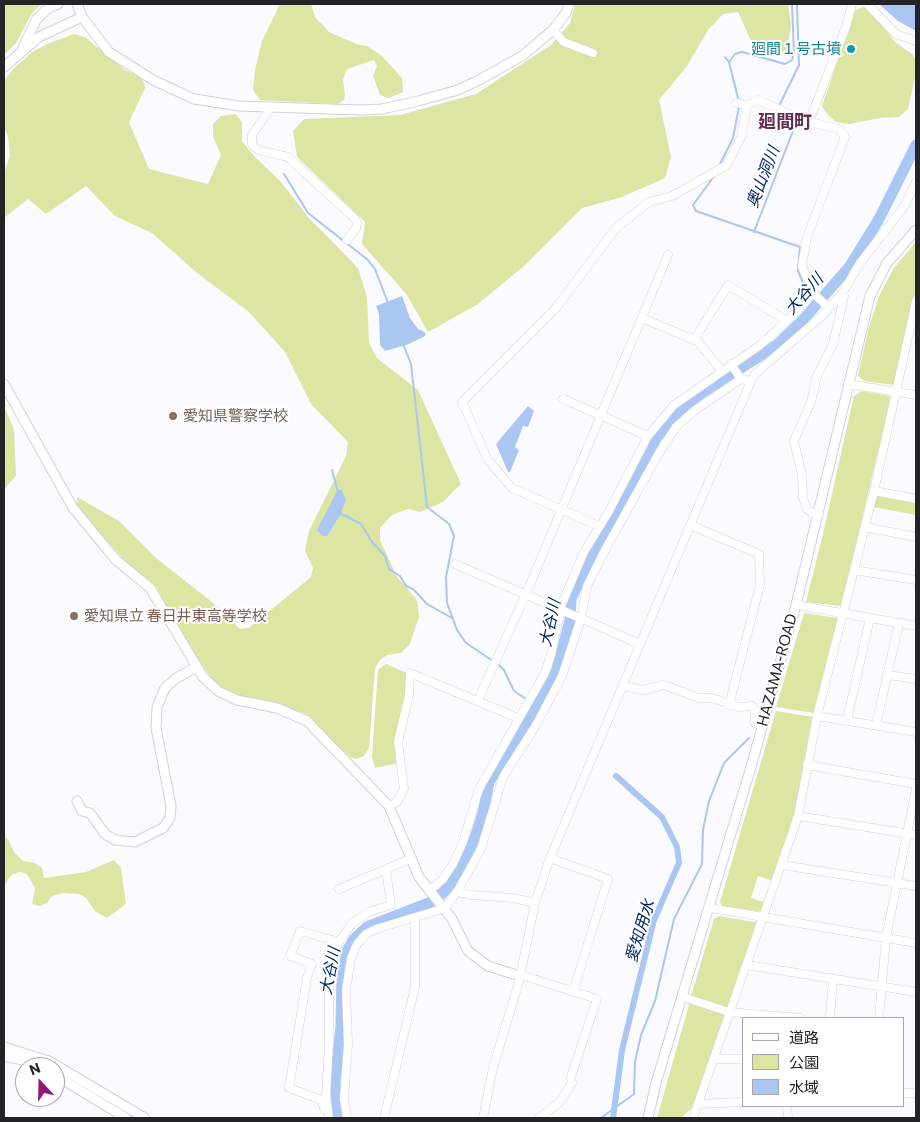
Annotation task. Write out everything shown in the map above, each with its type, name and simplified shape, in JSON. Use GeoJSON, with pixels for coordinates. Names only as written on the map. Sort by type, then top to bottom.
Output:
{"type":"FeatureCollection","features":[{"type":"Feature","properties":{"kind":"street"},"geometry":{"type":"LineString","coordinates":[[21,52],[36,20],[47,8],[58,4]]}},
{"type":"Feature","properties":{"kind":"street"},"geometry":{"type":"LineString","coordinates":[[77,4],[82,17],[109,52],[136,70],[178,92],[214,104],[382,109],[441,96],[499,70],[522,56],[553,30],[566,14],[569,4]]}},
{"type":"Feature","properties":{"kind":"street"},"geometry":{"type":"LineString","coordinates":[[809,122],[848,20],[852,4]]}},
{"type":"Feature","properties":{"kind":"street"},"geometry":{"type":"LineString","coordinates":[[867,4],[896,34],[916,41]]}},
{"type":"Feature","properties":{"kind":"street"},"geometry":{"type":"LineString","coordinates":[[4,67],[45,34],[82,17]]}},
{"type":"Feature","properties":{"kind":"street"},"geometry":{"type":"LineString","coordinates":[[553,30],[564,42],[593,53]]}},
{"type":"Feature","properties":{"kind":"street"},"geometry":{"type":"LineString","coordinates":[[599,526],[512,488],[494,469],[462,402],[556,308],[616,228],[649,202],[672,196],[727,165],[741,137],[742,104],[758,100],[809,122],[839,129],[845,137],[804,247],[802,271],[813,293],[826,305]]}},
{"type":"Feature","properties":{"kind":"street"},"geometry":{"type":"LineString","coordinates":[[270,107],[252,135],[252,144],[258,150],[288,157],[355,219],[357,223],[356,228],[347,240]]}},
{"type":"Feature","properties":{"kind":"street"},"geometry":{"type":"LineString","coordinates":[[483,1118],[495,1061],[520,976],[535,903],[550,858],[751,381],[755,374],[823,315],[826,305],[843,292],[857,267],[904,205],[916,182]]}},
{"type":"Feature","properties":{"kind":"street","name":"HAZAMA-ROAD"},"geometry":{"type":"LineString","coordinates":[[648,1118],[656,1083],[710,908],[796,605],[870,296],[887,264],[916,230]]}},
{"type":"Feature","properties":{"kind":"street"},"geometry":{"type":"LineString","coordinates":[[478,700],[526,594],[668,255]]}},
{"type":"Feature","properties":{"kind":"street"},"geometry":{"type":"LineString","coordinates":[[695,338],[728,285],[787,322]]}},
{"type":"Feature","properties":{"kind":"street"},"geometry":{"type":"LineString","coordinates":[[819,514],[812,513],[807,509],[803,498],[802,475],[794,441],[811,402],[817,376],[833,344],[844,296],[843,292]]}},
{"type":"Feature","properties":{"kind":"street"},"geometry":{"type":"LineString","coordinates":[[430,892],[443,879],[453,864],[463,842],[478,788],[545,672],[551,655],[561,609],[584,552],[608,513],[648,436],[674,405],[759,346],[787,322],[813,293]]}},
{"type":"Feature","properties":{"kind":"street"},"geometry":{"type":"LineString","coordinates":[[693,1118],[798,816],[817,716],[874,491],[915,315],[916,301]]}},
{"type":"Feature","properties":{"kind":"street"},"geometry":{"type":"LineString","coordinates":[[642,318],[694,340],[695,338]]}},
{"type":"Feature","properties":{"kind":"street"},"geometry":{"type":"LineString","coordinates":[[695,338],[722,371]]}},
{"type":"Feature","properties":{"kind":"street"},"geometry":{"type":"LineString","coordinates":[[731,364],[741,379],[751,381]]}},
{"type":"Feature","properties":{"kind":"street"},"geometry":{"type":"LineString","coordinates":[[347,1118],[344,1076],[348,1044],[346,990],[351,958],[357,944],[366,934],[385,926],[445,908],[457,892],[481,849],[503,777],[536,725],[562,676],[580,617],[584,597],[596,567],[667,440],[695,410],[741,379]]}},
{"type":"Feature","properties":{"kind":"street"},"geometry":{"type":"LineString","coordinates":[[4,384],[73,508],[116,560],[150,588],[196,667],[218,691],[237,700],[294,713],[306,721],[389,806],[410,859],[430,892],[445,908],[468,951],[488,966],[597,999],[570,1077],[572,1083],[560,1104],[539,1118]]}},
{"type":"Feature","properties":{"kind":"street"},"geometry":{"type":"LineString","coordinates":[[848,384],[916,395]]}},
{"type":"Feature","properties":{"kind":"street"},"geometry":{"type":"LineString","coordinates":[[563,399],[648,436]]}},
{"type":"Feature","properties":{"kind":"street"},"geometry":{"type":"LineString","coordinates":[[874,491],[916,499]]}},
{"type":"Feature","properties":{"kind":"street"},"geometry":{"type":"LineString","coordinates":[[690,525],[759,554],[760,585],[729,705]]}},
{"type":"Feature","properties":{"kind":"street"},"geometry":{"type":"LineString","coordinates":[[864,527],[916,537]]}},
{"type":"Feature","properties":{"kind":"street"},"geometry":{"type":"LineString","coordinates":[[455,564],[640,644]]}},
{"type":"Feature","properties":{"kind":"street"},"geometry":{"type":"LineString","coordinates":[[854,570],[916,580]]}},
{"type":"Feature","properties":{"kind":"street"},"geometry":{"type":"LineString","coordinates":[[796,605],[916,626]]}},
{"type":"Feature","properties":{"kind":"street"},"geometry":{"type":"LineString","coordinates":[[847,720],[870,618]]}},
{"type":"Feature","properties":{"kind":"street"},"geometry":{"type":"LineString","coordinates":[[876,725],[899,623]]}},
{"type":"Feature","properties":{"kind":"street"},"geometry":{"type":"LineString","coordinates":[[77,801],[82,811],[90,813],[105,834],[116,840],[135,842],[163,828],[170,818],[171,806],[156,728],[157,707],[165,688],[175,679],[196,667]]}},
{"type":"Feature","properties":{"kind":"street"},"geometry":{"type":"LineString","coordinates":[[389,806],[401,797],[404,790],[398,742],[409,694],[410,673],[518,718]]}},
{"type":"Feature","properties":{"kind":"street"},"geometry":{"type":"LineString","coordinates":[[888,675],[916,680]]}},
{"type":"Feature","properties":{"kind":"street"},"geometry":{"type":"LineString","coordinates":[[623,686],[643,690],[664,685],[699,698],[712,698],[739,707],[752,706],[755,710],[754,724],[762,726]]}},
{"type":"Feature","properties":{"kind":"street"},"geometry":{"type":"LineString","coordinates":[[817,716],[916,732]]}},
{"type":"Feature","properties":{"kind":"street"},"geometry":{"type":"LineString","coordinates":[[807,765],[916,784]]}},
{"type":"Feature","properties":{"kind":"street"},"geometry":{"type":"LineString","coordinates":[[879,1017],[886,938],[916,789]]}},
{"type":"Feature","properties":{"kind":"street"},"geometry":{"type":"LineString","coordinates":[[798,816],[916,835]]}},
{"type":"Feature","properties":{"kind":"street"},"geometry":{"type":"LineString","coordinates":[[550,858],[608,879],[574,992]]}},
{"type":"Feature","properties":{"kind":"street"},"geometry":{"type":"LineString","coordinates":[[338,889],[410,859]]}},
{"type":"Feature","properties":{"kind":"street"},"geometry":{"type":"LineString","coordinates":[[782,865],[916,886]]}},
{"type":"Feature","properties":{"kind":"street"},"geometry":{"type":"LineString","coordinates":[[327,1118],[329,991],[332,964],[343,934],[360,916],[391,905],[386,870]]}},
{"type":"Feature","properties":{"kind":"street"},"geometry":{"type":"LineString","coordinates":[[457,892],[473,896],[512,898],[535,903]]}},
{"type":"Feature","properties":{"kind":"street"},"geometry":{"type":"LineString","coordinates":[[710,908],[916,943]]}},
{"type":"Feature","properties":{"kind":"street"},"geometry":{"type":"LineString","coordinates":[[384,1118],[415,987],[415,918]]}},
{"type":"Feature","properties":{"kind":"street"},"geometry":{"type":"LineString","coordinates":[[327,1118],[322,1100],[289,1088],[307,978],[312,964],[290,956],[300,931],[339,942]]}},
{"type":"Feature","properties":{"kind":"street"},"geometry":{"type":"LineString","coordinates":[[747,965],[916,992]]}},
{"type":"Feature","properties":{"kind":"street"},"geometry":{"type":"LineString","coordinates":[[830,1017],[833,979]]}},
{"type":"Feature","properties":{"kind":"street"},"geometry":{"type":"LineString","coordinates":[[683,997],[729,1012],[788,1017]]}},
{"type":"Feature","properties":{"kind":"street"},"geometry":{"type":"LineString","coordinates":[[4,1047],[49,1062],[145,1118]]}},
{"type":"Feature","properties":{"kind":"street"},"geometry":{"type":"LineString","coordinates":[[714,1059],[742,1059]]}},
{"type":"Feature","properties":{"kind":"street"},"geometry":{"type":"LineString","coordinates":[[65,1081],[126,1118]]}},
{"type":"Feature","properties":{"kind":"street"},"geometry":{"type":"LineString","coordinates":[[698,1104],[742,1102]]}},
{"type":"Feature","properties":{"kind":"green space"},"geometry":{"type":"Polygon","coordinates":[[[4,4],[41,4],[32,13],[16,43],[4,55],[4,4]]]}},
{"type":"Feature","properties":{"kind":"green space"},"geometry":{"type":"Polygon","coordinates":[[[280,4],[311,4],[315,17],[329,32],[356,44],[367,46],[381,55],[402,78],[403,92],[389,98],[380,95],[373,76],[377,66],[374,60],[347,69],[343,80],[344,100],[337,104],[260,100],[253,90],[255,70],[262,41],[280,4]]]}},
{"type":"Feature","properties":{"kind":"green space"},"geometry":{"type":"Polygon","coordinates":[[[575,4],[788,4],[791,25],[787,51],[774,53],[753,45],[738,12],[723,14],[708,30],[687,66],[659,100],[671,157],[665,178],[622,197],[582,208],[524,266],[478,304],[428,332],[407,295],[362,244],[365,222],[297,157],[293,131],[304,119],[400,115],[476,94],[551,45],[570,23],[575,4]]]}},
{"type":"Feature","properties":{"kind":"green space"},"geometry":{"type":"Polygon","coordinates":[[[863,7],[872,11],[894,41],[912,54],[916,60],[916,73],[908,109],[899,117],[880,118],[849,124],[836,122],[827,114],[822,106],[855,11],[863,7]]]}},
{"type":"Feature","properties":{"kind":"green space"},"geometry":{"type":"Polygon","coordinates":[[[74,34],[85,37],[125,70],[141,78],[144,83],[145,88],[129,122],[149,169],[208,184],[221,155],[213,136],[213,124],[221,116],[236,114],[242,123],[242,141],[254,156],[281,182],[309,218],[358,268],[367,297],[369,343],[377,358],[418,390],[461,484],[443,502],[420,512],[408,509],[392,515],[380,528],[380,540],[397,577],[417,600],[419,617],[410,644],[401,653],[387,655],[380,660],[375,668],[369,748],[364,756],[356,759],[350,757],[306,714],[289,708],[240,697],[215,684],[179,631],[156,586],[126,562],[77,507],[77,497],[119,521],[156,558],[212,602],[240,629],[249,628],[311,577],[313,568],[305,551],[309,531],[346,456],[348,442],[311,404],[285,352],[249,312],[197,273],[152,233],[115,216],[86,186],[46,214],[28,199],[4,218],[4,173],[10,156],[8,136],[4,128],[4,81],[13,69],[31,53],[47,44],[74,34]]]}},
{"type":"Feature","properties":{"kind":"green space"},"geometry":{"type":"Polygon","coordinates":[[[916,242],[916,293],[912,300],[894,385],[864,381],[858,376],[869,327],[879,296],[894,268],[916,242]]]}},
{"type":"Feature","properties":{"kind":"green space"},"geometry":{"type":"Polygon","coordinates":[[[862,391],[891,398],[841,606],[806,602],[854,396],[862,391]]]}},
{"type":"Feature","properties":{"kind":"green space"},"geometry":{"type":"Polygon","coordinates":[[[4,406],[14,430],[16,476],[4,489],[4,406]]]}},
{"type":"Feature","properties":{"kind":"green space"},"geometry":{"type":"Polygon","coordinates":[[[878,496],[916,503],[916,515],[873,507],[878,496]]]}},
{"type":"Feature","properties":{"kind":"green space"},"geometry":{"type":"Polygon","coordinates":[[[804,613],[837,618],[838,620],[814,713],[776,707],[804,613]]]}},
{"type":"Feature","properties":{"kind":"green space"},"geometry":{"type":"Polygon","coordinates":[[[386,664],[407,673],[407,694],[398,763],[375,768],[372,757],[378,670],[386,664]]]}},
{"type":"Feature","properties":{"kind":"green space"},"geometry":{"type":"Polygon","coordinates":[[[776,711],[813,717],[795,816],[773,881],[758,876],[751,898],[766,903],[763,912],[722,906],[720,902],[776,711]]]}},
{"type":"Feature","properties":{"kind":"green space"},"geometry":{"type":"Polygon","coordinates":[[[4,837],[8,839],[14,852],[23,861],[35,863],[42,868],[44,878],[86,872],[114,860],[121,868],[126,904],[107,918],[95,911],[86,898],[79,894],[64,893],[52,896],[47,903],[40,906],[32,904],[35,888],[27,874],[20,872],[11,875],[4,886],[4,837]]]}},
{"type":"Feature","properties":{"kind":"green space"},"geometry":{"type":"Polygon","coordinates":[[[719,916],[759,923],[729,1006],[726,1008],[691,996],[714,919],[719,916]]]}},
{"type":"Feature","properties":{"kind":"green space"},"geometry":{"type":"Polygon","coordinates":[[[690,1001],[724,1013],[726,1016],[694,1106],[681,1118],[657,1118],[690,1001]]]}},
{"type":"Feature","properties":{"kind":"water"},"geometry":{"type":"Polygon","coordinates":[[[879,4],[916,4],[916,31],[898,21],[879,4]]]}},
{"type":"Feature","properties":{"kind":"water"},"geometry":{"type":"Polygon","coordinates":[[[402,296],[410,318],[418,329],[425,332],[425,336],[409,344],[385,351],[380,345],[379,314],[376,306],[402,296]]]}},
{"type":"Feature","properties":{"kind":"water"},"geometry":{"type":"Polygon","coordinates":[[[528,406],[534,411],[528,427],[523,426],[515,447],[519,450],[510,472],[508,472],[496,444],[528,406]]]}},
{"type":"Feature","properties":{"kind":"water"},"geometry":{"type":"Polygon","coordinates":[[[341,489],[346,500],[341,513],[351,517],[349,519],[340,515],[327,536],[323,536],[317,530],[337,491],[341,489]]]}},
{"type":"Feature","properties":{"kind":"waterway"},"geometry":{"type":"LineString","coordinates":[[729,62],[735,54],[742,52],[785,64],[792,60],[794,52],[792,4]]}},
{"type":"Feature","properties":{"kind":"waterway","name":"奥山洞川"},"geometry":{"type":"LineString","coordinates":[[780,104],[799,65],[797,4]]}},
{"type":"Feature","properties":{"kind":"waterway"},"geometry":{"type":"LineString","coordinates":[[725,57],[729,62],[739,102]]}},
{"type":"Feature","properties":{"kind":"waterway"},"geometry":{"type":"LineString","coordinates":[[719,166],[733,138],[739,107]]}},
{"type":"Feature","properties":{"kind":"waterway","name":"奥山洞川"},"geometry":{"type":"LineString","coordinates":[[754,232],[796,123],[775,114]]}},
{"type":"Feature","properties":{"kind":"waterway","name":"大谷川"},"geometry":{"type":"LineString","coordinates":[[338,1118],[335,1081],[341,1026],[342,977],[347,951],[354,939],[367,927],[429,903],[443,893],[456,877],[475,838],[483,813],[489,782],[538,705],[557,670],[570,620],[571,599],[594,550],[620,509],[656,438],[680,410],[703,392],[777,345],[803,320],[850,266],[879,219],[916,145]]}},
{"type":"Feature","properties":{"kind":"waterway"},"geometry":{"type":"LineString","coordinates":[[284,174],[308,213],[368,260],[375,269],[388,303]]}},
{"type":"Feature","properties":{"kind":"waterway","name":"奥山洞川"},"geometry":{"type":"LineString","coordinates":[[715,175],[693,205],[696,211],[800,247],[798,271],[808,295]]}},
{"type":"Feature","properties":{"kind":"waterway","name":"大谷川"},"geometry":{"type":"LineString","coordinates":[[811,303],[814,308]]}},
{"type":"Feature","properties":{"kind":"waterway"},"geometry":{"type":"LineString","coordinates":[[403,344],[411,364],[427,507],[449,524],[454,536],[446,577],[447,603],[457,630],[466,643],[493,661]]}},
{"type":"Feature","properties":{"kind":"waterway"},"geometry":{"type":"LineString","coordinates":[[332,470],[338,492]]}},
{"type":"Feature","properties":{"kind":"waterway"},"geometry":{"type":"LineString","coordinates":[[348,517],[361,524],[372,542],[385,556],[389,569],[400,576],[406,586],[413,589],[427,604],[452,618]]}},
{"type":"Feature","properties":{"kind":"waterway"},"geometry":{"type":"LineString","coordinates":[[497,663],[504,670],[514,691],[526,699]]}},
{"type":"Feature","properties":{"kind":"waterway"},"geometry":{"type":"LineString","coordinates":[[601,1118],[634,1094],[635,1062],[641,1035],[655,1001],[674,919],[702,864],[703,830],[709,801],[724,763],[749,738]]}},
{"type":"Feature","properties":{"kind":"waterway","name":"愛知用水"},"geometry":{"type":"LineString","coordinates":[[613,1118],[622,1050],[654,920],[679,863],[677,847],[662,817],[616,776]]}},
{"type":"Feature","properties":{"kind":"place","name":"廻間１号古墳"},"geometry":{"type":"Point","coordinates":[851,49]}},
{"type":"Feature","properties":{"kind":"place","name":"愛知県警察学校"},"geometry":{"type":"Point","coordinates":[173,416]}},
{"type":"Feature","properties":{"kind":"place","name":"愛知県立 春日井東高等学校"},"geometry":{"type":"Point","coordinates":[74,616]}},
{"type":"Feature","properties":{"kind":"district","name":"廻間町"},"geometry":{"type":"Point","coordinates":[785,122]}}]}
